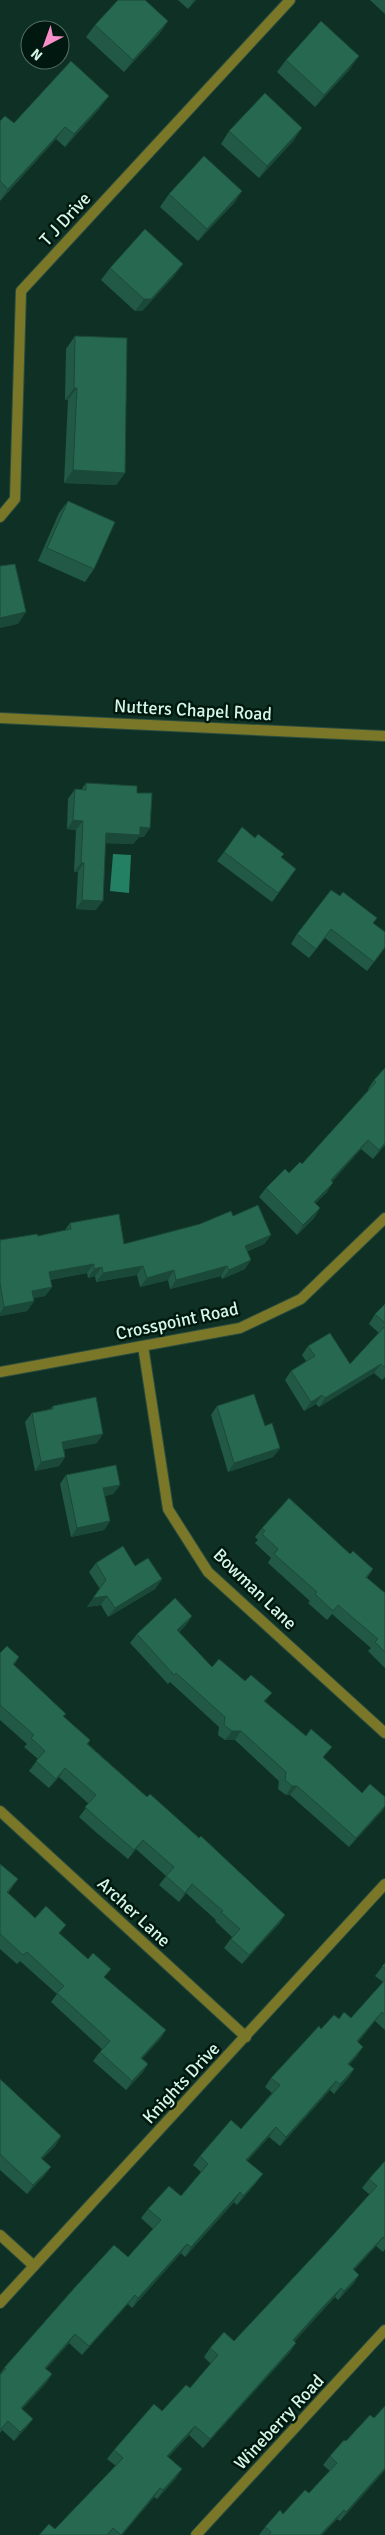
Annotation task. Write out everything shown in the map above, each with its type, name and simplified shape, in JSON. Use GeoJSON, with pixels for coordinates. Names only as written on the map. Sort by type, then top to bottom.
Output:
{"type":"FeatureCollection","features":[{"type":"Feature","properties":{"kind":"street","name":"T J Drive"},"geometry":{"type":"LineString","coordinates":[[0,517],[15,499],[21,290],[290,0]]}},
{"type":"Feature","properties":{"kind":"street","name":"Nutters Chapel Road"},"geometry":{"type":"LineString","coordinates":[[0,718],[385,736]]}},
{"type":"Feature","properties":{"kind":"street","name":"Crosspoint Road"},"geometry":{"type":"LineString","coordinates":[[0,1372],[240,1328],[301,1299],[385,1218]]}},
{"type":"Feature","properties":{"kind":"street","name":"Bowman Lane"},"geometry":{"type":"LineString","coordinates":[[143,1346],[168,1509],[208,1572],[385,1732]]}},
{"type":"Feature","properties":{"kind":"street","name":"Archer Lane"},"geometry":{"type":"LineString","coordinates":[[0,1811],[246,2037]]}},
{"type":"Feature","properties":{"kind":"street","name":"Knights Drive"},"geometry":{"type":"LineString","coordinates":[[0,2303],[385,1884]]}},
{"type":"Feature","properties":{"kind":"street"},"geometry":{"type":"LineString","coordinates":[[0,2235],[34,2266]]}},
{"type":"Feature","properties":{"kind":"street","name":"Wineberry Road"},"geometry":{"type":"LineString","coordinates":[[196,2535],[385,2330]]}},
{"type":"Feature","properties":{"kind":"shaded area"},"geometry":{"type":"Polygon","coordinates":[[[113,854],[131,855],[129,893],[110,891],[113,854]]]}},
{"type":"Feature","properties":{"kind":"building"},"geometry":{"type":"Polygon","coordinates":[[[118,0],[145,0],[168,21],[133,60],[95,25],[118,0]]]}},
{"type":"Feature","properties":{"kind":"building"},"geometry":{"type":"Polygon","coordinates":[[[321,21],[359,56],[324,95],[286,60],[321,21]]]}},
{"type":"Feature","properties":{"kind":"building"},"geometry":{"type":"Polygon","coordinates":[[[70,62],[109,96],[74,134],[65,127],[8,189],[0,181],[0,121],[5,116],[14,123],[63,70],[70,70],[70,62]]]}},
{"type":"Feature","properties":{"kind":"building"},"geometry":{"type":"Polygon","coordinates":[[[265,93],[302,128],[267,166],[229,131],[265,93]]]}},
{"type":"Feature","properties":{"kind":"building"},"geometry":{"type":"Polygon","coordinates":[[[204,156],[242,191],[207,229],[169,194],[204,156]]]}},
{"type":"Feature","properties":{"kind":"building"},"geometry":{"type":"Polygon","coordinates":[[[145,229],[183,264],[151,299],[144,299],[110,268],[145,229]]]}},
{"type":"Feature","properties":{"kind":"building"},"geometry":{"type":"Polygon","coordinates":[[[75,336],[127,338],[125,473],[73,470],[77,388],[74,388],[75,336]]]}},
{"type":"Feature","properties":{"kind":"building"},"geometry":{"type":"Polygon","coordinates":[[[68,501],[115,522],[94,569],[47,548],[68,501]]]}},
{"type":"Feature","properties":{"kind":"building"},"geometry":{"type":"Polygon","coordinates":[[[15,564],[26,612],[0,618],[0,566],[15,564]]]}},
{"type":"Feature","properties":{"kind":"building"},"geometry":{"type":"Polygon","coordinates":[[[86,783],[137,786],[137,793],[152,793],[150,828],[140,827],[140,835],[106,833],[103,901],[82,900],[84,863],[81,863],[83,821],[73,820],[75,789],[86,790],[86,783]]]}},
{"type":"Feature","properties":{"kind":"building"},"geometry":{"type":"Polygon","coordinates":[[[242,827],[255,838],[258,834],[284,854],[281,857],[296,869],[278,893],[224,852],[242,827]]]}},
{"type":"Feature","properties":{"kind":"building"},"geometry":{"type":"Polygon","coordinates":[[[331,890],[340,896],[343,892],[377,918],[373,923],[385,932],[385,947],[374,962],[331,929],[316,949],[297,934],[331,890]]]}},
{"type":"Feature","properties":{"kind":"building"},"geometry":{"type":"Polygon","coordinates":[[[385,1068],[385,1143],[379,1150],[368,1140],[331,1180],[333,1183],[314,1202],[320,1208],[303,1225],[266,1188],[285,1169],[289,1173],[300,1162],[302,1164],[376,1082],[374,1080],[385,1068]]]}},
{"type":"Feature","properties":{"kind":"building"},"geometry":{"type":"Polygon","coordinates":[[[258,1205],[271,1235],[245,1246],[251,1260],[229,1270],[227,1266],[176,1280],[174,1270],[147,1278],[143,1266],[103,1273],[102,1267],[94,1269],[94,1264],[49,1272],[52,1287],[32,1291],[34,1301],[4,1307],[0,1283],[0,1240],[37,1234],[38,1236],[71,1229],[70,1223],[119,1214],[124,1244],[200,1224],[231,1211],[233,1216],[258,1205]]]}},
{"type":"Feature","properties":{"kind":"building"},"geometry":{"type":"Polygon","coordinates":[[[385,1304],[385,1323],[375,1314],[385,1304]]]}},
{"type":"Feature","properties":{"kind":"building"},"geometry":{"type":"Polygon","coordinates":[[[385,1326],[385,1368],[381,1364],[325,1398],[322,1395],[311,1402],[291,1371],[315,1356],[308,1346],[330,1333],[350,1364],[385,1326]]]}},
{"type":"Feature","properties":{"kind":"building"},"geometry":{"type":"Polygon","coordinates":[[[254,1394],[265,1426],[272,1423],[280,1448],[234,1463],[217,1406],[254,1394]]]}},
{"type":"Feature","properties":{"kind":"building"},"geometry":{"type":"Polygon","coordinates":[[[96,1397],[103,1434],[62,1442],[65,1457],[41,1462],[32,1413],[53,1409],[53,1406],[96,1397]]]}},
{"type":"Feature","properties":{"kind":"building"},"geometry":{"type":"Polygon","coordinates":[[[116,1465],[120,1485],[103,1488],[110,1521],[77,1528],[66,1475],[116,1465]]]}},
{"type":"Feature","properties":{"kind":"building"},"geometry":{"type":"Polygon","coordinates":[[[289,1498],[350,1554],[353,1551],[373,1569],[366,1577],[385,1593],[385,1652],[375,1642],[378,1639],[338,1605],[333,1611],[315,1594],[317,1592],[274,1554],[278,1549],[262,1534],[265,1531],[262,1528],[289,1498]]]}},
{"type":"Feature","properties":{"kind":"building"},"geometry":{"type":"Polygon","coordinates":[[[123,1546],[135,1566],[148,1558],[162,1579],[115,1608],[107,1596],[93,1598],[106,1580],[96,1563],[123,1546]]]}},
{"type":"Feature","properties":{"kind":"building"},"geometry":{"type":"Polygon","coordinates":[[[175,1598],[192,1616],[177,1630],[212,1667],[219,1659],[245,1681],[251,1675],[272,1693],[264,1701],[306,1736],[311,1729],[332,1747],[323,1757],[362,1793],[370,1784],[385,1797],[385,1806],[356,1838],[297,1786],[292,1786],[285,1780],[286,1772],[241,1731],[232,1731],[224,1725],[225,1717],[176,1673],[174,1675],[137,1634],[175,1598]]]}},
{"type":"Feature","properties":{"kind":"building"},"geometry":{"type":"Polygon","coordinates":[[[7,1646],[19,1657],[13,1664],[66,1714],[63,1716],[90,1740],[87,1744],[147,1797],[150,1794],[199,1838],[201,1836],[285,1915],[249,1955],[231,1939],[240,1929],[221,1912],[223,1911],[192,1884],[185,1893],[166,1876],[174,1867],[143,1840],[134,1850],[85,1807],[96,1795],[65,1768],[56,1779],[36,1761],[45,1751],[31,1738],[34,1735],[0,1705],[0,1653],[7,1646]]]}},
{"type":"Feature","properties":{"kind":"building"},"geometry":{"type":"Polygon","coordinates":[[[0,1864],[18,1879],[7,1892],[35,1918],[46,1906],[66,1925],[59,1933],[88,1959],[93,1953],[111,1969],[104,1977],[166,2030],[141,2058],[148,2064],[132,2081],[100,2052],[110,2041],[57,1993],[64,1986],[27,1952],[23,1955],[0,1934],[0,1864]]]}},
{"type":"Feature","properties":{"kind":"building"},"geometry":{"type":"Polygon","coordinates":[[[385,1980],[385,2015],[382,2012],[357,2041],[363,2047],[348,2064],[354,2069],[340,2084],[336,2081],[286,2137],[276,2127],[246,2160],[263,2174],[243,2196],[240,2192],[191,2247],[187,2244],[138,2298],[135,2295],[89,2346],[75,2334],[45,2368],[52,2374],[21,2408],[33,2419],[20,2432],[8,2421],[0,2430],[0,2375],[6,2369],[4,2368],[114,2245],[128,2257],[161,2220],[148,2209],[169,2186],[181,2196],[208,2164],[200,2156],[231,2120],[241,2129],[280,2085],[271,2078],[319,2026],[321,2029],[334,2015],[339,2019],[344,2012],[351,2018],[385,1980]]]}},
{"type":"Feature","properties":{"kind":"building"},"geometry":{"type":"Polygon","coordinates":[[[0,2079],[61,2136],[41,2158],[51,2167],[33,2185],[0,2154],[0,2079]]]}},
{"type":"Feature","properties":{"kind":"building"},"geometry":{"type":"Polygon","coordinates":[[[385,2161],[385,2239],[383,2237],[353,2269],[359,2275],[344,2291],[341,2288],[319,2311],[293,2340],[296,2343],[210,2439],[195,2426],[167,2456],[182,2469],[163,2490],[160,2488],[121,2535],[113,2528],[107,2535],[39,2535],[49,2524],[55,2529],[123,2458],[114,2450],[154,2404],[162,2411],[186,2385],[190,2388],[218,2355],[210,2348],[224,2332],[234,2341],[325,2244],[377,2186],[369,2179],[385,2161]]]}},
{"type":"Feature","properties":{"kind":"building"},"geometry":{"type":"Polygon","coordinates":[[[385,2406],[385,2468],[346,2512],[344,2510],[320,2535],[269,2535],[271,2532],[265,2527],[280,2510],[283,2514],[305,2490],[309,2493],[337,2463],[330,2456],[370,2415],[374,2418],[385,2406]]]}}]}
